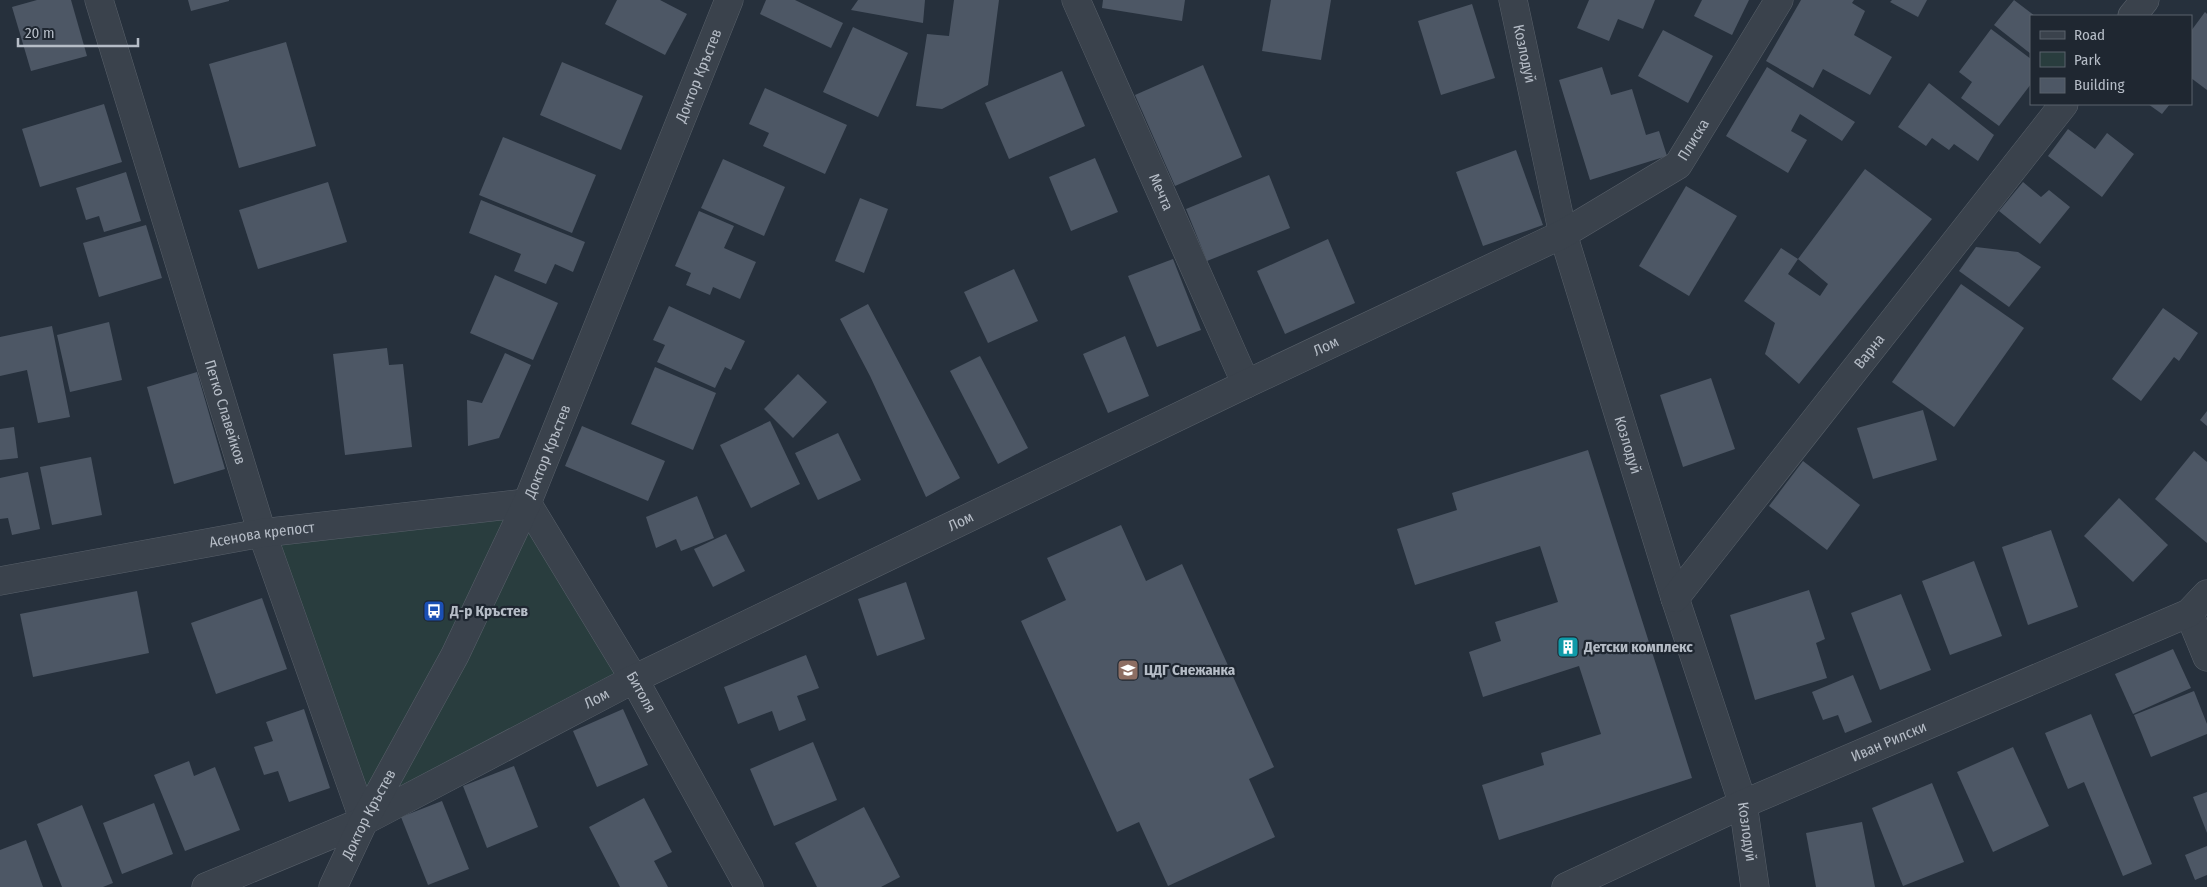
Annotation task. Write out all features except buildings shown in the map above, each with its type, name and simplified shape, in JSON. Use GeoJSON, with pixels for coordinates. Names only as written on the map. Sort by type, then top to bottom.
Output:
{"type":"FeatureCollection","features":[{"type":"Feature","properties":{"kind":"street","name":"Петко Славейков"},"geometry":{"type":"LineString","coordinates":[[100,0],[262,533],[364,821]]}},
{"type":"Feature","properties":{"kind":"street","name":"Доктор Кръстев"},"geometry":{"type":"LineString","coordinates":[[333,887],[364,821],[455,655],[527,503],[729,0]]}},
{"type":"Feature","properties":{"kind":"street","name":"Мечта"},"geometry":{"type":"LineString","coordinates":[[1076,0],[1246,384]]}},
{"type":"Feature","properties":{"kind":"street","name":"Козлодуй"},"geometry":{"type":"LineString","coordinates":[[1513,0],[1563,234],[1675,598],[1743,804],[1755,887]]}},
{"type":"Feature","properties":{"kind":"street","name":"Плиска"},"geometry":{"type":"LineString","coordinates":[[1563,234],[1678,164],[1779,0]]}},
{"type":"Feature","properties":{"kind":"street"},"geometry":{"type":"LineString","coordinates":[[2133,15],[2145,0]]}},
{"type":"Feature","properties":{"kind":"street","name":"Варна"},"geometry":{"type":"LineString","coordinates":[[1675,598],[2063,105]]}},
{"type":"Feature","properties":{"kind":"street","name":"Лом"},"geometry":{"type":"LineString","coordinates":[[206,887],[364,821],[634,679],[1246,384],[1563,234]]}},
{"type":"Feature","properties":{"kind":"street","name":"Асенова крепост"},"geometry":{"type":"LineString","coordinates":[[0,581],[262,533],[527,503]]}},
{"type":"Feature","properties":{"kind":"street","name":"Битоля"},"geometry":{"type":"LineString","coordinates":[[527,503],[634,679],[749,887]]}},
{"type":"Feature","properties":{"kind":"street"},"geometry":{"type":"LineString","coordinates":[[2198,603],[2207,657]]}},
{"type":"Feature","properties":{"kind":"street","name":"Иван Рилски"},"geometry":{"type":"LineString","coordinates":[[1566,887],[1743,804],[2198,603]]}},
{"type":"Feature","properties":{"kind":"green space"},"geometry":{"type":"Polygon","coordinates":[[[527,503],[634,679],[364,821],[262,533],[527,503]]]}},
{"type":"Feature","properties":{"kind":"place","name":"Д-р Кръстев"},"geometry":{"type":"Point","coordinates":[434,611]}},
{"type":"Feature","properties":{"kind":"place","name":"Детски комплекс"},"geometry":{"type":"Point","coordinates":[1568,647]}},
{"type":"Feature","properties":{"kind":"place","name":"ЦДГ Снежанка"},"geometry":{"type":"Point","coordinates":[1128,670]}}]}
